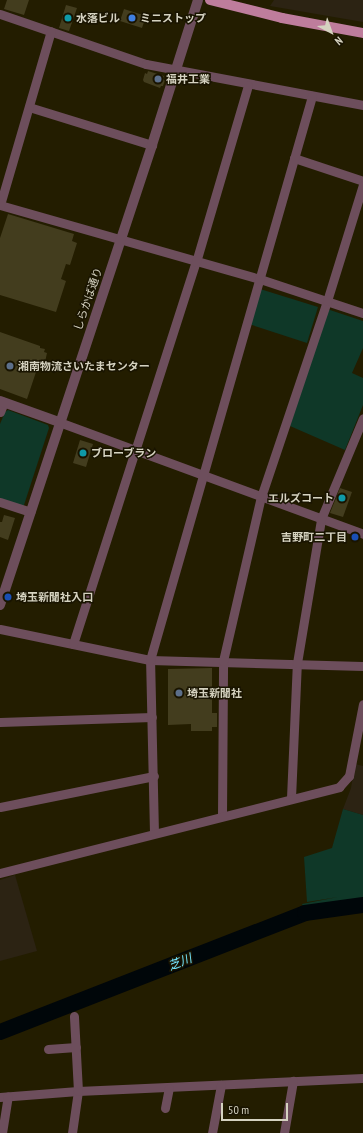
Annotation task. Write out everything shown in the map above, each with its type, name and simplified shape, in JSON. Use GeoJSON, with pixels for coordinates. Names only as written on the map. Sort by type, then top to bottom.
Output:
{"type":"FeatureCollection","features":[{"type":"Feature","properties":{"kind":"main road"},"geometry":{"type":"LineString","coordinates":[[210,0],[282,18],[363,33]]}},
{"type":"Feature","properties":{"kind":"street","name":"しらかば通り"},"geometry":{"type":"LineString","coordinates":[[0,605],[59,422],[152,145],[198,0]]}},
{"type":"Feature","properties":{"kind":"street"},"geometry":{"type":"LineString","coordinates":[[0,14],[146,64],[248,85],[363,105]]}},
{"type":"Feature","properties":{"kind":"street"},"geometry":{"type":"LineString","coordinates":[[51,31],[0,205],[260,279],[363,313]]}},
{"type":"Feature","properties":{"kind":"street"},"geometry":{"type":"LineString","coordinates":[[73,644],[196,262],[248,85]]}},
{"type":"Feature","properties":{"kind":"street"},"geometry":{"type":"LineString","coordinates":[[154,833],[154,776],[150,660],[312,96]]}},
{"type":"Feature","properties":{"kind":"street"},"geometry":{"type":"LineString","coordinates":[[28,107],[152,145]]}},
{"type":"Feature","properties":{"kind":"street"},"geometry":{"type":"LineString","coordinates":[[294,158],[363,181]]}},
{"type":"Feature","properties":{"kind":"street"},"geometry":{"type":"LineString","coordinates":[[222,816],[223,661],[261,497],[327,301],[363,185]]}},
{"type":"Feature","properties":{"kind":"street"},"geometry":{"type":"LineString","coordinates":[[1,405],[59,422],[363,534]]}},
{"type":"Feature","properties":{"kind":"street"},"geometry":{"type":"LineString","coordinates":[[291,798],[297,664],[321,518],[363,418]]}},
{"type":"Feature","properties":{"kind":"street"},"geometry":{"type":"LineString","coordinates":[[0,502],[30,512]]}},
{"type":"Feature","properties":{"kind":"street"},"geometry":{"type":"LineString","coordinates":[[0,629],[150,660],[363,666]]}},
{"type":"Feature","properties":{"kind":"street"},"geometry":{"type":"LineString","coordinates":[[0,873],[339,787],[349,776],[363,704]]}},
{"type":"Feature","properties":{"kind":"street"},"geometry":{"type":"LineString","coordinates":[[0,722],[152,717]]}},
{"type":"Feature","properties":{"kind":"street"},"geometry":{"type":"LineString","coordinates":[[0,807],[154,776]]}},
{"type":"Feature","properties":{"kind":"street"},"geometry":{"type":"LineString","coordinates":[[72,1133],[78,1091],[74,1016]]}},
{"type":"Feature","properties":{"kind":"street"},"geometry":{"type":"LineString","coordinates":[[48,1048],[76,1047]]}},
{"type":"Feature","properties":{"kind":"street"},"geometry":{"type":"LineString","coordinates":[[2,1133],[4,1097],[78,1091],[363,1078]]}},
{"type":"Feature","properties":{"kind":"street"},"geometry":{"type":"LineString","coordinates":[[284,1133],[293,1081]]}},
{"type":"Feature","properties":{"kind":"street"},"geometry":{"type":"LineString","coordinates":[[212,1133],[220,1085]]}},
{"type":"Feature","properties":{"kind":"street"},"geometry":{"type":"LineString","coordinates":[[165,1108],[169,1088]]}},
{"type":"Feature","properties":{"kind":"shaded area"},"geometry":{"type":"Polygon","coordinates":[[[274,0],[363,0],[363,22],[270,6],[274,0]]]}},
{"type":"Feature","properties":{"kind":"shaded area"},"geometry":{"type":"Polygon","coordinates":[[[355,764],[363,766],[363,815],[343,809],[351,788],[355,764]]]}},
{"type":"Feature","properties":{"kind":"shaded area"},"geometry":{"type":"Polygon","coordinates":[[[15,875],[37,951],[0,961],[0,880],[15,875]]]}},
{"type":"Feature","properties":{"kind":"green space"},"geometry":{"type":"Polygon","coordinates":[[[260,289],[318,307],[307,343],[249,324],[260,289]]]}},
{"type":"Feature","properties":{"kind":"green space"},"geometry":{"type":"Polygon","coordinates":[[[327,309],[363,321],[363,348],[352,373],[363,378],[363,405],[345,450],[290,426],[327,309]]]}},
{"type":"Feature","properties":{"kind":"green space"},"geometry":{"type":"Polygon","coordinates":[[[8,410],[48,425],[49,428],[24,505],[21,507],[0,500],[0,424],[5,412],[8,410]]]}},
{"type":"Feature","properties":{"kind":"green space"},"geometry":{"type":"Polygon","coordinates":[[[343,809],[363,815],[363,902],[324,905],[305,911],[302,904],[338,897],[307,902],[304,857],[332,848],[343,809]]]}},
{"type":"Feature","properties":{"kind":"building"},"geometry":{"type":"Polygon","coordinates":[[[7,0],[29,0],[24,15],[4,9],[7,0]]]}},
{"type":"Feature","properties":{"kind":"building","name":"水落ビル"},"geometry":{"type":"Polygon","coordinates":[[[66,5],[77,8],[69,31],[59,28],[66,5]]]}},
{"type":"Feature","properties":{"kind":"building"},"geometry":{"type":"Polygon","coordinates":[[[124,9],[146,16],[142,28],[120,21],[124,9]]]}},
{"type":"Feature","properties":{"kind":"building"},"geometry":{"type":"Polygon","coordinates":[[[148,71],[164,76],[163,79],[165,80],[163,86],[160,88],[144,82],[143,80],[145,73],[147,74],[148,71]]]}},
{"type":"Feature","properties":{"kind":"building"},"geometry":{"type":"Polygon","coordinates":[[[8,214],[74,234],[72,241],[77,243],[70,265],[66,264],[61,279],[66,281],[56,312],[0,295],[0,238],[8,214]]]}},
{"type":"Feature","properties":{"kind":"building"},"geometry":{"type":"Polygon","coordinates":[[[0,332],[40,346],[40,348],[45,349],[44,352],[47,353],[45,362],[40,360],[27,399],[0,389],[0,332]]]}},
{"type":"Feature","properties":{"kind":"building","name":"ブローブラン"},"geometry":{"type":"Polygon","coordinates":[[[80,440],[93,444],[86,467],[73,463],[80,440]]]}},
{"type":"Feature","properties":{"kind":"building","name":"エルズコート"},"geometry":{"type":"Polygon","coordinates":[[[340,488],[352,492],[343,517],[330,513],[340,488]]]}},
{"type":"Feature","properties":{"kind":"building"},"geometry":{"type":"Polygon","coordinates":[[[4,515],[15,518],[8,540],[0,537],[0,522],[2,522],[4,515]]]}},
{"type":"Feature","properties":{"kind":"building"},"geometry":{"type":"Polygon","coordinates":[[[212,668],[212,713],[217,713],[217,727],[212,727],[212,731],[191,731],[191,724],[168,725],[168,669],[212,668]]]}},
{"type":"Feature","properties":{"kind":"waterway","name":"芝川"},"geometry":{"type":"LineString","coordinates":[[0,1032],[305,913],[363,905]]}},
{"type":"Feature","properties":{"kind":"place","name":"水落ビル"},"geometry":{"type":"Point","coordinates":[68,18]}},
{"type":"Feature","properties":{"kind":"place","name":"ミニストップ"},"geometry":{"type":"Point","coordinates":[132,18]}},
{"type":"Feature","properties":{"kind":"place","name":"福井工業"},"geometry":{"type":"Point","coordinates":[158,79]}},
{"type":"Feature","properties":{"kind":"place","name":"湘南物流さいたまセンター"},"geometry":{"type":"Point","coordinates":[10,366]}},
{"type":"Feature","properties":{"kind":"place","name":"ブローブラン"},"geometry":{"type":"Point","coordinates":[83,453]}},
{"type":"Feature","properties":{"kind":"place","name":"エルズコート"},"geometry":{"type":"Point","coordinates":[342,498]}},
{"type":"Feature","properties":{"kind":"place","name":"吉野町二丁目"},"geometry":{"type":"Point","coordinates":[355,537]}},
{"type":"Feature","properties":{"kind":"place","name":"埼玉新聞社入口"},"geometry":{"type":"Point","coordinates":[8,597]}},
{"type":"Feature","properties":{"kind":"place","name":"埼玉新聞社"},"geometry":{"type":"Point","coordinates":[179,693]}}]}
